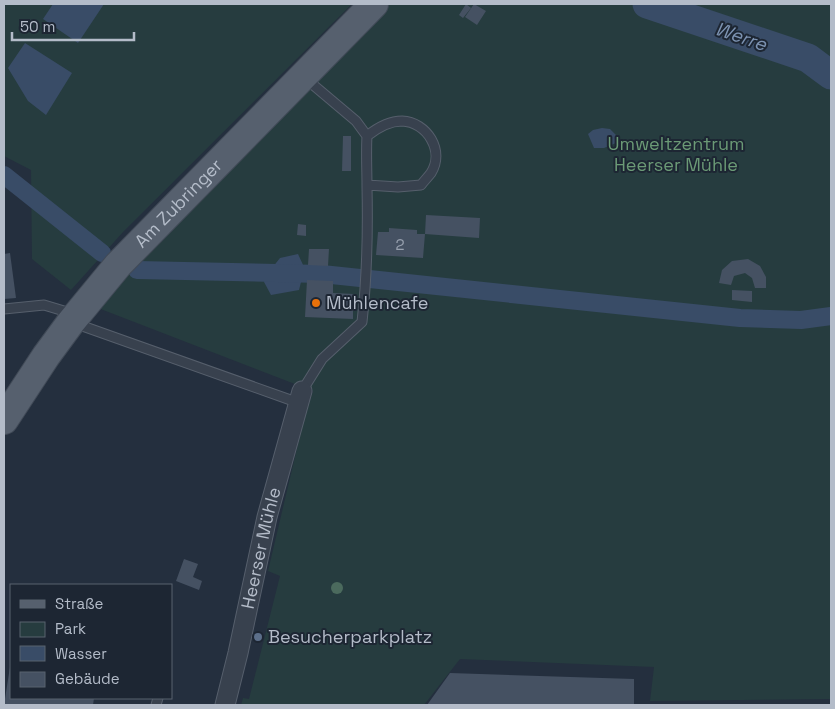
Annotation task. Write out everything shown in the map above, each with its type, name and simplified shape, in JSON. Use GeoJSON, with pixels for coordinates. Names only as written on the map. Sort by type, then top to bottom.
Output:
{"type":"FeatureCollection","features":[{"type":"Feature","properties":{"kind":"main road","name":"Am Zubringer"},"geometry":{"type":"LineString","coordinates":[[4,420],[46,356],[74,318],[118,265],[374,4]]}},
{"type":"Feature","properties":{"kind":"street","name":"Heerser Mühle"},"geometry":{"type":"LineString","coordinates":[[225,705],[267,517],[300,397]]}},
{"type":"Feature","properties":{"kind":"lane"},"geometry":{"type":"LineString","coordinates":[[4,309],[44,305],[74,318],[300,397],[322,359],[362,322],[366,267],[367,185],[365,158],[367,136],[356,121],[304,77]]}},
{"type":"Feature","properties":{"kind":"lane"},"geometry":{"type":"LineString","coordinates":[[367,136],[378,127],[390,123],[400,121],[412,122],[427,133],[434,143],[436,157],[432,172],[421,185],[398,187],[367,185]]}},
{"type":"Feature","properties":{"kind":"green space"},"geometry":{"type":"Polygon","coordinates":[[[4,4],[352,4],[123,232],[71,290],[32,259],[31,170],[4,156],[4,4]]]}},
{"type":"Feature","properties":{"kind":"green space","name":"Umweltzentrum Heerser Mühle"},"geometry":{"type":"Polygon","coordinates":[[[375,4],[831,4],[831,699],[650,701],[654,667],[460,659],[424,705],[241,705],[243,698],[249,699],[280,576],[268,571],[303,423],[313,391],[98,308],[375,4]]]}},
{"type":"Feature","properties":{"kind":"water"},"geometry":{"type":"Polygon","coordinates":[[[53,4],[104,4],[78,43],[43,19],[53,4]]]}},
{"type":"Feature","properties":{"kind":"water"},"geometry":{"type":"Polygon","coordinates":[[[25,43],[72,73],[46,115],[28,101],[8,68],[25,43]]]}},
{"type":"Feature","properties":{"kind":"water"},"geometry":{"type":"Polygon","coordinates":[[[610,129],[616,135],[616,143],[604,148],[594,148],[588,134],[593,130],[610,129]]]}},
{"type":"Feature","properties":{"kind":"water"},"geometry":{"type":"Polygon","coordinates":[[[298,254],[304,267],[329,268],[328,279],[302,278],[299,290],[271,295],[264,282],[268,273],[280,258],[298,254]]]}},
{"type":"Feature","properties":{"kind":"building"},"geometry":{"type":"Polygon","coordinates":[[[466,4],[471,8],[463,18],[459,15],[466,4]]]}},
{"type":"Feature","properties":{"kind":"building"},"geometry":{"type":"Polygon","coordinates":[[[474,4],[486,11],[477,25],[465,17],[474,4]]]}},
{"type":"Feature","properties":{"kind":"building"},"geometry":{"type":"Polygon","coordinates":[[[343,136],[351,136],[351,171],[342,171],[343,136]]]}},
{"type":"Feature","properties":{"kind":"building"},"geometry":{"type":"Polygon","coordinates":[[[426,215],[480,218],[479,238],[425,234],[426,215]]]}},
{"type":"Feature","properties":{"kind":"building"},"geometry":{"type":"Polygon","coordinates":[[[298,224],[306,225],[306,236],[297,235],[298,224]]]}},
{"type":"Feature","properties":{"kind":"building"},"geometry":{"type":"Polygon","coordinates":[[[389,228],[417,230],[417,234],[425,234],[423,258],[376,255],[378,232],[389,232],[389,228]]]}},
{"type":"Feature","properties":{"kind":"building"},"geometry":{"type":"Polygon","coordinates":[[[309,249],[329,249],[328,266],[308,265],[309,249]]]}},
{"type":"Feature","properties":{"kind":"building"},"geometry":{"type":"Polygon","coordinates":[[[10,253],[16,298],[4,299],[4,254],[10,253]]]}},
{"type":"Feature","properties":{"kind":"building"},"geometry":{"type":"Polygon","coordinates":[[[748,259],[760,266],[766,277],[766,288],[755,288],[752,278],[745,273],[734,276],[731,285],[719,283],[722,270],[732,261],[748,259]]]}},
{"type":"Feature","properties":{"kind":"building"},"geometry":{"type":"Polygon","coordinates":[[[307,280],[333,281],[333,293],[354,294],[354,304],[357,304],[356,311],[353,311],[353,319],[305,317],[307,280]]]}},
{"type":"Feature","properties":{"kind":"building"},"geometry":{"type":"Polygon","coordinates":[[[732,290],[752,291],[752,302],[732,300],[732,290]]]}},
{"type":"Feature","properties":{"kind":"building"},"geometry":{"type":"Polygon","coordinates":[[[184,559],[198,564],[193,577],[202,581],[199,590],[176,581],[184,559]]]}},
{"type":"Feature","properties":{"kind":"building"},"geometry":{"type":"Polygon","coordinates":[[[10,667],[10,699],[94,699],[93,705],[4,705],[10,667]]]}},
{"type":"Feature","properties":{"kind":"building"},"geometry":{"type":"Polygon","coordinates":[[[450,673],[634,679],[634,705],[427,705],[450,673]]]}},
{"type":"Feature","properties":{"kind":"waterway","name":"Werre"},"geometry":{"type":"LineString","coordinates":[[647,4],[808,58],[831,75]]}},
{"type":"Feature","properties":{"kind":"waterway"},"geometry":{"type":"LineString","coordinates":[[4,175],[102,253]]}},
{"type":"Feature","properties":{"kind":"waterway"},"geometry":{"type":"LineString","coordinates":[[137,270],[322,274],[740,318],[801,320],[831,316]]}},
{"type":"Feature","properties":{"kind":"place","name":"Mühlencafe"},"geometry":{"type":"Point","coordinates":[316,303]}},
{"type":"Feature","properties":{"kind":"place","name":"Besucherparkplatz"},"geometry":{"type":"Point","coordinates":[258,637]}}]}
